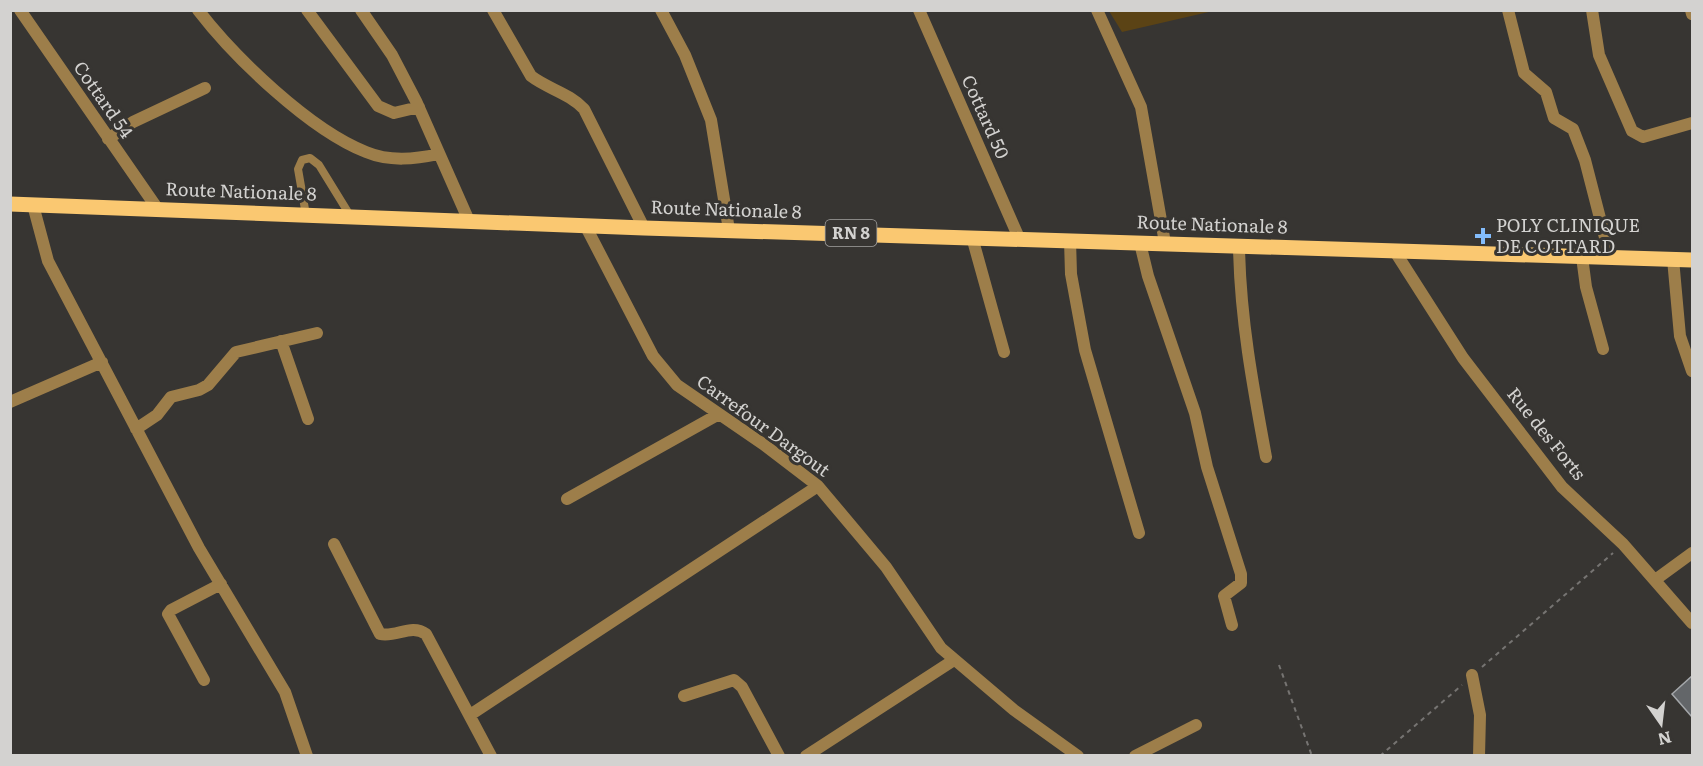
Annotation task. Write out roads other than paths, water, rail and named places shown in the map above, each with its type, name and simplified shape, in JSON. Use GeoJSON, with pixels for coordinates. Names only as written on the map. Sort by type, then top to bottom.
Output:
{"type":"FeatureCollection","features":[{"type":"Feature","properties":{"kind":"main road","name":"Route Nationale 8"},"geometry":{"type":"LineString","coordinates":[[10,204],[644,228],[1692,260]]}},
{"type":"Feature","properties":{"kind":"street","name":"Cottard 54"},"geometry":{"type":"LineString","coordinates":[[20,10],[157,208]]}},
{"type":"Feature","properties":{"kind":"street"},"geometry":{"type":"LineString","coordinates":[[198,10],[249,66],[337,138],[368,153],[394,159],[414,159],[439,154]]}},
{"type":"Feature","properties":{"kind":"street"},"geometry":{"type":"LineString","coordinates":[[307,10],[378,106],[393,113],[418,107]]}},
{"type":"Feature","properties":{"kind":"street"},"geometry":{"type":"LineString","coordinates":[[361,10],[392,55],[469,221]]}},
{"type":"Feature","properties":{"kind":"street"},"geometry":{"type":"LineString","coordinates":[[493,10],[531,76],[574,98],[584,109],[644,228]]}},
{"type":"Feature","properties":{"kind":"street"},"geometry":{"type":"LineString","coordinates":[[661,10],[685,55],[711,120],[729,230]]}},
{"type":"Feature","properties":{"kind":"street","name":"Cottard 50"},"geometry":{"type":"LineString","coordinates":[[919,10],[1019,238]]}},
{"type":"Feature","properties":{"kind":"street"},"geometry":{"type":"LineString","coordinates":[[1097,10],[1142,107],[1165,243]]}},
{"type":"Feature","properties":{"kind":"street"},"geometry":{"type":"LineString","coordinates":[[1508,10],[1524,73],[1546,92],[1554,118],[1573,129],[1585,160],[1611,258]]}},
{"type":"Feature","properties":{"kind":"street"},"geometry":{"type":"LineString","coordinates":[[1592,10],[1599,55],[1632,131],[1640,136],[1692,123]]}},
{"type":"Feature","properties":{"kind":"street"},"geometry":{"type":"LineString","coordinates":[[108,139],[134,122],[205,88]]}},
{"type":"Feature","properties":{"kind":"street"},"geometry":{"type":"LineString","coordinates":[[33,205],[48,261],[221,584],[285,692],[307,756]]}},
{"type":"Feature","properties":{"kind":"street","name":"Carrefour Dargout"},"geometry":{"type":"LineString","coordinates":[[585,225],[654,356],[677,385],[818,486],[886,567],[941,648],[1014,710],[1077,755]]}},
{"type":"Feature","properties":{"kind":"street"},"geometry":{"type":"LineString","coordinates":[[972,237],[1004,352]]}},
{"type":"Feature","properties":{"kind":"street"},"geometry":{"type":"LineString","coordinates":[[1070,240],[1071,274],[1085,350],[1139,533]]}},
{"type":"Feature","properties":{"kind":"street"},"geometry":{"type":"LineString","coordinates":[[1140,243],[1148,276],[1195,413],[1207,467],[1241,574],[1241,583],[1224,596],[1232,624]]}},
{"type":"Feature","properties":{"kind":"street"},"geometry":{"type":"LineString","coordinates":[[1239,246],[1245,329],[1266,457]]}},
{"type":"Feature","properties":{"kind":"street","name":"Rue des Forts"},"geometry":{"type":"LineString","coordinates":[[1394,250],[1463,358],[1562,487],[1623,544],[1692,623]]}},
{"type":"Feature","properties":{"kind":"street"},"geometry":{"type":"LineString","coordinates":[[1582,257],[1586,287],[1604,349]]}},
{"type":"Feature","properties":{"kind":"street"},"geometry":{"type":"LineString","coordinates":[[1673,259],[1680,336],[1692,371]]}},
{"type":"Feature","properties":{"kind":"street"},"geometry":{"type":"LineString","coordinates":[[136,429],[156,415],[171,398],[208,385],[236,352],[317,333]]}},
{"type":"Feature","properties":{"kind":"street"},"geometry":{"type":"LineString","coordinates":[[281,341],[308,419]]}},
{"type":"Feature","properties":{"kind":"street"},"geometry":{"type":"LineString","coordinates":[[10,402],[102,362]]}},
{"type":"Feature","properties":{"kind":"street"},"geometry":{"type":"LineString","coordinates":[[567,498],[719,414]]}},
{"type":"Feature","properties":{"kind":"street"},"geometry":{"type":"LineString","coordinates":[[470,716],[818,486]]}},
{"type":"Feature","properties":{"kind":"street"},"geometry":{"type":"LineString","coordinates":[[334,544],[380,634],[392,634],[413,628],[426,634],[491,756]]}},
{"type":"Feature","properties":{"kind":"street"},"geometry":{"type":"LineString","coordinates":[[1655,580],[1692,553]]}},
{"type":"Feature","properties":{"kind":"street"},"geometry":{"type":"LineString","coordinates":[[204,680],[168,614],[171,610],[221,584]]}},
{"type":"Feature","properties":{"kind":"street"},"geometry":{"type":"LineString","coordinates":[[806,756],[954,660]]}},
{"type":"Feature","properties":{"kind":"street"},"geometry":{"type":"LineString","coordinates":[[1472,675],[1480,715],[1479,756]]}},
{"type":"Feature","properties":{"kind":"street"},"geometry":{"type":"LineString","coordinates":[[684,696],[734,680],[742,687],[778,756]]}},
{"type":"Feature","properties":{"kind":"street"},"geometry":{"type":"LineString","coordinates":[[1135,756],[1196,725]]}},
{"type":"Feature","properties":{"kind":"lane"},"geometry":{"type":"LineString","coordinates":[[306,214],[298,169],[302,160],[310,158],[319,165],[351,216]]}},
{"type":"Feature","properties":{"kind":"place","name":"POLY CLINIQUE DE COTTARD"},"geometry":{"type":"Point","coordinates":[1483,236]}}]}
